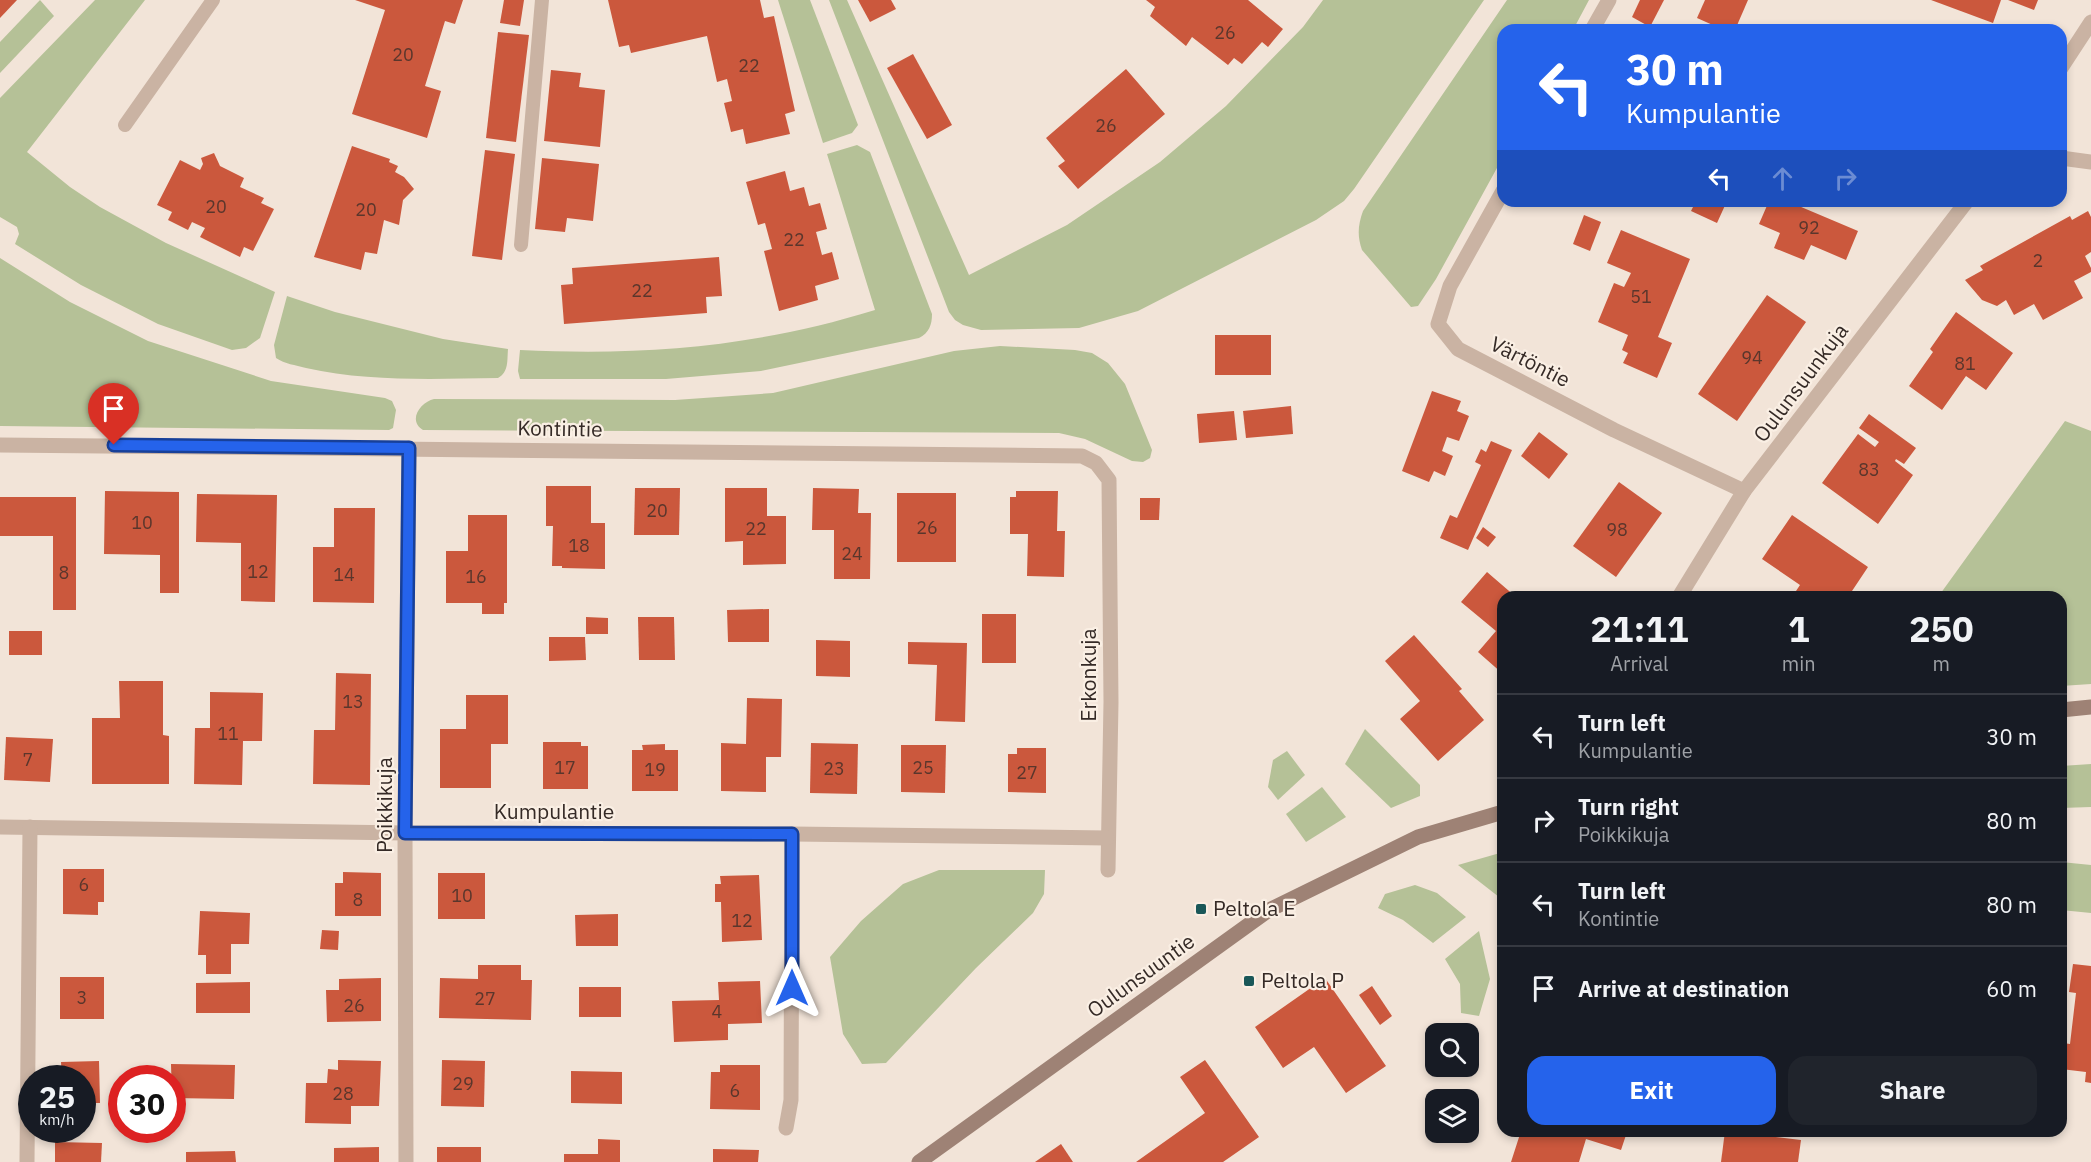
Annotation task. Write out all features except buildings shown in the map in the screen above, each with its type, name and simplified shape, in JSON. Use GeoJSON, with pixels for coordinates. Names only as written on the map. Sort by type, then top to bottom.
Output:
{"type":"FeatureCollection","features":[{"type":"Feature","properties":{"kind":"main road"},"geometry":{"type":"LineString","coordinates":[[2067,709],[2091,707]]}},
{"type":"Feature","properties":{"kind":"main road","name":"Oulunsuuntie"},"geometry":{"type":"LineString","coordinates":[[919,1162],[1269,910],[1418,837],[1497,814]]}},
{"type":"Feature","properties":{"kind":"street"},"geometry":{"type":"LineString","coordinates":[[1595,24],[1609,0]]}},
{"type":"Feature","properties":{"kind":"street"},"geometry":{"type":"LineString","coordinates":[[2067,59],[2091,22]]}},
{"type":"Feature","properties":{"kind":"street"},"geometry":{"type":"LineString","coordinates":[[2067,159],[2091,162]]}},
{"type":"Feature","properties":{"kind":"street","name":"Värtöntie"},"geometry":{"type":"LineString","coordinates":[[1497,202],[1450,286],[1438,324],[1458,349],[1614,430],[1744,491]]}},
{"type":"Feature","properties":{"kind":"street","name":"Oulunsuunkuja"},"geometry":{"type":"LineString","coordinates":[[1683,591],[1744,491],[1962,207]]}},
{"type":"Feature","properties":{"kind":"street","name":"Kontintie"},"geometry":{"type":"LineString","coordinates":[[0,445],[1082,456],[1096,463],[1109,480]]}},
{"type":"Feature","properties":{"kind":"street","name":"Poikkikuja"},"geometry":{"type":"LineString","coordinates":[[406,1162],[405,833],[409,448]]}},
{"type":"Feature","properties":{"kind":"street","name":"Erkonkuja"},"geometry":{"type":"LineString","coordinates":[[1108,870],[1111,702],[1109,480]]}},
{"type":"Feature","properties":{"kind":"street","name":"Kumpulantie"},"geometry":{"type":"LineString","coordinates":[[0,827],[405,833],[1107,838]]}},
{"type":"Feature","properties":{"kind":"street"},"geometry":{"type":"LineString","coordinates":[[27,1162],[30,827]]}},
{"type":"Feature","properties":{"kind":"street"},"geometry":{"type":"LineString","coordinates":[[786,1128],[791,1100],[792,834]]}},
{"type":"Feature","properties":{"kind":"lane"},"geometry":{"type":"LineString","coordinates":[[125,126],[213,0]]}},
{"type":"Feature","properties":{"kind":"lane"},"geometry":{"type":"LineString","coordinates":[[521,245],[542,0]]}},
{"type":"Feature","properties":{"kind":"green space"},"geometry":{"type":"Polygon","coordinates":[[[40,0],[54,16],[0,73],[0,42],[40,0]]]}},
{"type":"Feature","properties":{"kind":"green space"},"geometry":{"type":"Polygon","coordinates":[[[95,0],[145,0],[27,152],[70,187],[100,207],[166,243],[275,292],[260,338],[246,348],[232,350],[158,324],[81,285],[15,244],[19,234],[17,227],[0,217],[0,98],[95,0]]]}},
{"type":"Feature","properties":{"kind":"green space"},"geometry":{"type":"Polygon","coordinates":[[[778,0],[810,0],[858,125],[852,133],[823,143],[778,0]]]}},
{"type":"Feature","properties":{"kind":"green space"},"geometry":{"type":"Polygon","coordinates":[[[829,0],[847,0],[969,275],[1067,225],[1160,162],[1226,106],[1303,27],[1323,0],[1484,0],[1354,189],[1344,201],[1316,220],[1138,311],[1079,328],[981,330],[963,325],[949,312],[829,0]]]}},
{"type":"Feature","properties":{"kind":"green space"},"geometry":{"type":"Polygon","coordinates":[[[1507,0],[1589,0],[1576,24],[1497,24],[1497,168],[1436,279],[1418,306],[1411,307],[1362,250],[1359,226],[1363,211],[1507,0]]]}},
{"type":"Feature","properties":{"kind":"green space"},"geometry":{"type":"Polygon","coordinates":[[[857,145],[870,152],[932,314],[925,334],[919,338],[761,371],[666,379],[520,379],[518,371],[520,350],[566,352],[656,350],[699,346],[786,333],[875,310],[827,154],[857,145]]]}},
{"type":"Feature","properties":{"kind":"green space"},"geometry":{"type":"Polygon","coordinates":[[[0,258],[70,302],[148,341],[271,381],[385,398],[392,401],[396,410],[393,428],[389,430],[0,426],[0,258]]]}},
{"type":"Feature","properties":{"kind":"green space"},"geometry":{"type":"Polygon","coordinates":[[[287,296],[335,312],[443,339],[508,349],[506,369],[498,378],[402,379],[353,376],[287,363],[276,358],[274,345],[287,296]]]}},
{"type":"Feature","properties":{"kind":"green space"},"geometry":{"type":"Polygon","coordinates":[[[1000,346],[1075,350],[1092,353],[1108,363],[1125,384],[1152,450],[1150,458],[1143,462],[1132,461],[1085,439],[1059,433],[423,430],[416,421],[421,407],[434,399],[675,400],[773,393],[954,351],[1000,346]]]}},
{"type":"Feature","properties":{"kind":"green space"},"geometry":{"type":"Polygon","coordinates":[[[2065,421],[2091,431],[2091,684],[2067,686],[2067,591],[1942,591],[2065,421]]]}},
{"type":"Feature","properties":{"kind":"green space"},"geometry":{"type":"Polygon","coordinates":[[[1365,729],[1420,785],[1420,796],[1391,808],[1345,764],[1365,729]]]}},
{"type":"Feature","properties":{"kind":"green space"},"geometry":{"type":"Polygon","coordinates":[[[1287,751],[1305,775],[1278,800],[1268,787],[1273,760],[1287,751]]]}},
{"type":"Feature","properties":{"kind":"green space"},"geometry":{"type":"Polygon","coordinates":[[[2091,764],[2091,807],[2067,808],[2067,766],[2091,764]]]}},
{"type":"Feature","properties":{"kind":"green space"},"geometry":{"type":"Polygon","coordinates":[[[1322,787],[1346,817],[1306,842],[1286,814],[1322,787]]]}},
{"type":"Feature","properties":{"kind":"green space"},"geometry":{"type":"Polygon","coordinates":[[[1497,854],[1497,895],[1458,865],[1497,854]]]}},
{"type":"Feature","properties":{"kind":"green space"},"geometry":{"type":"Polygon","coordinates":[[[2067,863],[2091,865],[2091,913],[2067,911],[2067,863]]]}},
{"type":"Feature","properties":{"kind":"green space"},"geometry":{"type":"Polygon","coordinates":[[[939,870],[1045,870],[1044,894],[1033,913],[976,968],[886,1063],[862,1064],[843,1034],[830,957],[861,921],[903,884],[939,870]]]}},
{"type":"Feature","properties":{"kind":"green space"},"geometry":{"type":"Polygon","coordinates":[[[1415,885],[1437,893],[1466,917],[1433,943],[1403,920],[1378,908],[1385,894],[1415,885]]]}},
{"type":"Feature","properties":{"kind":"green space"},"geometry":{"type":"Polygon","coordinates":[[[1479,931],[1490,979],[1479,1016],[1461,1013],[1460,984],[1445,959],[1479,931]]]}},
{"type":"Feature","properties":{"kind":"place","name":"Peltola E"},"geometry":{"type":"Point","coordinates":[1201,909]}},
{"type":"Feature","properties":{"kind":"place","name":"Peltola P"},"geometry":{"type":"Point","coordinates":[1249,981]}},
{"type":"Feature","properties":{"kind":"route"},"geometry":{"type":"LineString","coordinates":[[114,445],[409,448],[405,833],[792,834],[792,988]]}}]}
